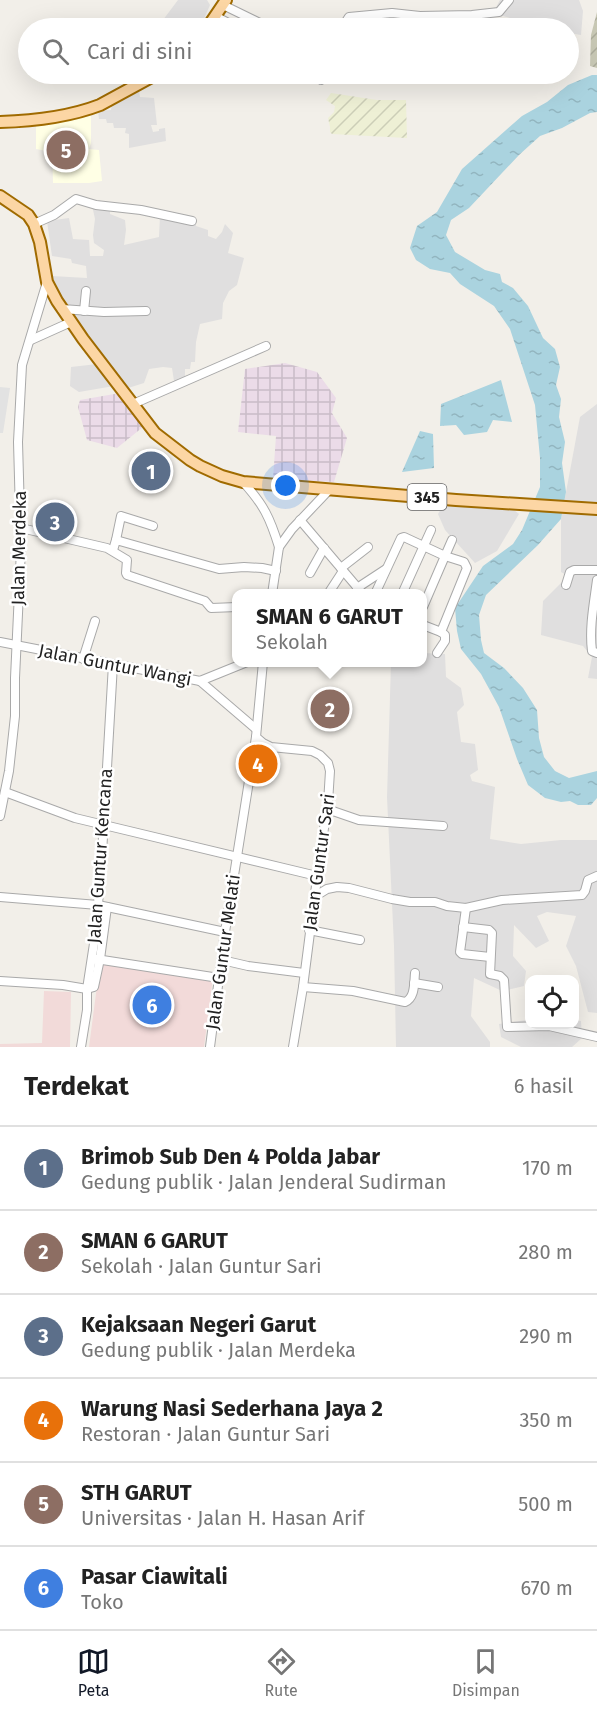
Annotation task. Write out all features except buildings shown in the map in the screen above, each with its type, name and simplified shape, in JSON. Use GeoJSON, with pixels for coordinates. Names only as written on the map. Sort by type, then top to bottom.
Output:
{"type":"FeatureCollection","features":[{"type":"Feature","properties":{"kind":"main road"},"geometry":{"type":"LineString","coordinates":[[215,16],[224,2]]}},
{"type":"Feature","properties":{"kind":"main road"},"geometry":{"type":"LineString","coordinates":[[1,123],[62,116],[90,109],[139,84]]}},
{"type":"Feature","properties":{"kind":"main road"},"geometry":{"type":"LineString","coordinates":[[0,196],[28,215],[34,224]]}},
{"type":"Feature","properties":{"kind":"main road","name":"345"},"geometry":{"type":"LineString","coordinates":[[34,224],[40,242],[47,282],[62,309],[155,433],[190,460],[222,476],[243,482],[597,509]]}},
{"type":"Feature","properties":{"kind":"street"},"geometry":{"type":"LineString","coordinates":[[349,18],[350,16],[389,13],[425,16],[472,15],[497,12],[509,0]]}},
{"type":"Feature","properties":{"kind":"street"},"geometry":{"type":"LineString","coordinates":[[224,2],[252,18]]}},
{"type":"Feature","properties":{"kind":"street"},"geometry":{"type":"LineString","coordinates":[[215,16],[219,18]]}},
{"type":"Feature","properties":{"kind":"street"},"geometry":{"type":"LineString","coordinates":[[34,224],[54,215],[76,199],[96,205],[141,210],[192,221]]}},
{"type":"Feature","properties":{"kind":"street","name":"Jalan Merdeka"},"geometry":{"type":"LineString","coordinates":[[0,816],[15,716],[21,528],[19,421],[22,365],[47,282]]}},
{"type":"Feature","properties":{"kind":"street"},"geometry":{"type":"LineString","coordinates":[[84,311],[86,291]]}},
{"type":"Feature","properties":{"kind":"street"},"geometry":{"type":"LineString","coordinates":[[62,309],[104,312],[146,311]]}},
{"type":"Feature","properties":{"kind":"street"},"geometry":{"type":"LineString","coordinates":[[31,340],[71,322]]}},
{"type":"Feature","properties":{"kind":"street"},"geometry":{"type":"LineString","coordinates":[[133,404],[266,346]]}},
{"type":"Feature","properties":{"kind":"street"},"geometry":{"type":"LineString","coordinates":[[243,482],[259,500],[271,521],[279,547]]}},
{"type":"Feature","properties":{"kind":"street"},"geometry":{"type":"LineString","coordinates":[[274,589],[279,547],[285,537],[329,490]]}},
{"type":"Feature","properties":{"kind":"street"},"geometry":{"type":"LineString","coordinates":[[114,550],[121,516],[153,526]]}},
{"type":"Feature","properties":{"kind":"street"},"geometry":{"type":"LineString","coordinates":[[300,520],[359,589]]}},
{"type":"Feature","properties":{"kind":"street"},"geometry":{"type":"LineString","coordinates":[[21,528],[114,550],[127,560],[127,575],[205,601],[210,608],[232,607]]}},
{"type":"Feature","properties":{"kind":"street"},"geometry":{"type":"LineString","coordinates":[[404,589],[431,530]]}},
{"type":"Feature","properties":{"kind":"street"},"geometry":{"type":"LineString","coordinates":[[377,589],[402,537],[464,562],[467,568],[441,632]]}},
{"type":"Feature","properties":{"kind":"street"},"geometry":{"type":"LineString","coordinates":[[116,540],[219,569],[244,567],[276,571]]}},
{"type":"Feature","properties":{"kind":"street"},"geometry":{"type":"LineString","coordinates":[[427,598],[452,540]]}},
{"type":"Feature","properties":{"kind":"street"},"geometry":{"type":"LineString","coordinates":[[331,589],[342,569],[369,547]]}},
{"type":"Feature","properties":{"kind":"street"},"geometry":{"type":"LineString","coordinates":[[310,573],[324,548]]}},
{"type":"Feature","properties":{"kind":"street"},"geometry":{"type":"LineString","coordinates":[[364,589],[386,569]]}},
{"type":"Feature","properties":{"kind":"street"},"geometry":{"type":"LineString","coordinates":[[566,585],[570,572],[574,570],[597,570]]}},
{"type":"Feature","properties":{"kind":"street"},"geometry":{"type":"LineString","coordinates":[[597,580],[592,645],[593,652],[597,653]]}},
{"type":"Feature","properties":{"kind":"street"},"geometry":{"type":"LineString","coordinates":[[83,659],[95,621]]}},
{"type":"Feature","properties":{"kind":"street"},"geometry":{"type":"LineString","coordinates":[[427,627],[445,634],[445,639],[437,653]]}},
{"type":"Feature","properties":{"kind":"street","name":"Jalan Guntur Wangi"},"geometry":{"type":"LineString","coordinates":[[0,642],[200,681],[237,667]]}},
{"type":"Feature","properties":{"kind":"street","name":"Jalan Guntur Kencana"},"geometry":{"type":"LineString","coordinates":[[81,1047],[98,905],[113,664]]}},
{"type":"Feature","properties":{"kind":"street","name":"Jalan Guntur Melati"},"geometry":{"type":"LineString","coordinates":[[210,1047],[225,932],[256,733],[263,667]]}},
{"type":"Feature","properties":{"kind":"street"},"geometry":{"type":"LineString","coordinates":[[200,681],[256,733]]}},
{"type":"Feature","properties":{"kind":"street","name":"Jalan Guntur Sari"},"geometry":{"type":"LineString","coordinates":[[256,733],[263,743],[272,747],[312,751],[320,755],[328,763],[330,771],[327,809],[293,1047]]}},
{"type":"Feature","properties":{"kind":"street"},"geometry":{"type":"LineString","coordinates":[[5,792],[69,816],[317,876]]}},
{"type":"Feature","properties":{"kind":"street"},"geometry":{"type":"LineString","coordinates":[[327,809],[359,820],[443,826]]}},
{"type":"Feature","properties":{"kind":"street"},"geometry":{"type":"LineString","coordinates":[[314,897],[327,889],[337,887],[410,902],[435,902],[456,908],[466,908],[502,900],[582,895],[588,879],[597,876]]}},
{"type":"Feature","properties":{"kind":"street"},"geometry":{"type":"LineString","coordinates":[[0,897],[98,905],[225,932]]}},
{"type":"Feature","properties":{"kind":"street"},"geometry":{"type":"LineString","coordinates":[[0,981],[87,989],[95,986],[107,907]]}},
{"type":"Feature","properties":{"kind":"street"},"geometry":{"type":"LineString","coordinates":[[466,908],[460,952],[490,957]]}},
{"type":"Feature","properties":{"kind":"street"},"geometry":{"type":"LineString","coordinates":[[463,927],[492,931],[489,974],[500,976],[504,980],[507,1027],[549,1026],[597,1037]]}},
{"type":"Feature","properties":{"kind":"street"},"geometry":{"type":"LineString","coordinates":[[309,930],[360,940]]}},
{"type":"Feature","properties":{"kind":"street"},"geometry":{"type":"LineString","coordinates":[[91,958],[219,978]]}},
{"type":"Feature","properties":{"kind":"street"},"geometry":{"type":"LineString","coordinates":[[222,960],[248,966],[304,973]]}},
{"type":"Feature","properties":{"kind":"street"},"geometry":{"type":"LineString","coordinates":[[303,987],[353,991],[405,1002],[412,997],[415,973]]}},
{"type":"Feature","properties":{"kind":"street"},"geometry":{"type":"LineString","coordinates":[[414,984],[438,987]]}},
{"type":"Feature","properties":{"kind":"shaded area"},"geometry":{"type":"Polygon","coordinates":[[[178,0],[207,0],[210,5],[204,18],[164,18],[178,0]]]}},
{"type":"Feature","properties":{"kind":"shaded area"},"geometry":{"type":"Polygon","coordinates":[[[500,0],[579,0],[583,11],[581,35],[579,35],[579,18],[510,18],[493,13],[500,0]]]}},
{"type":"Feature","properties":{"kind":"shaded area"},"geometry":{"type":"Polygon","coordinates":[[[597,12],[597,68],[590,66],[591,35],[597,12]]]}},
{"type":"Feature","properties":{"kind":"shaded area"},"geometry":{"type":"Polygon","coordinates":[[[138,84],[140,97],[154,98],[157,125],[151,125],[153,132],[165,128],[166,141],[129,148],[129,134],[125,133],[126,128],[114,128],[113,123],[107,123],[106,119],[99,119],[98,111],[111,110],[112,103],[138,84]]]}},
{"type":"Feature","properties":{"kind":"shaded area"},"geometry":{"type":"Polygon","coordinates":[[[331,93],[377,100],[406,100],[407,138],[332,134],[328,118],[334,112],[335,106],[326,100],[331,93]]]}},
{"type":"Feature","properties":{"kind":"shaded area"},"geometry":{"type":"Polygon","coordinates":[[[91,116],[89,149],[99,150],[102,181],[53,183],[52,152],[36,149],[36,121],[64,122],[76,117],[91,116]]]}},
{"type":"Feature","properties":{"kind":"shaded area"},"geometry":{"type":"Polygon","coordinates":[[[92,205],[110,207],[110,214],[125,220],[124,245],[159,237],[160,216],[196,221],[196,226],[208,230],[208,236],[216,239],[225,224],[233,233],[228,253],[244,258],[237,285],[229,291],[223,303],[222,319],[200,324],[195,362],[191,362],[190,369],[185,369],[185,380],[174,381],[172,368],[163,367],[149,369],[144,383],[125,389],[114,386],[79,392],[70,386],[71,367],[106,363],[72,317],[56,291],[52,276],[87,278],[86,266],[72,263],[71,259],[52,256],[47,221],[69,218],[73,239],[89,240],[90,256],[103,256],[104,250],[94,243],[95,219],[92,205]]]}},
{"type":"Feature","properties":{"kind":"shaded area"},"geometry":{"type":"Polygon","coordinates":[[[285,363],[317,372],[336,398],[332,413],[347,438],[334,482],[273,479],[276,436],[238,432],[245,369],[285,363]]]}},
{"type":"Feature","properties":{"kind":"shaded area"},"geometry":{"type":"Polygon","coordinates":[[[0,387],[10,388],[3,433],[0,433],[0,387]]]}},
{"type":"Feature","properties":{"kind":"shaded area"},"geometry":{"type":"Polygon","coordinates":[[[120,393],[143,427],[117,448],[87,440],[78,407],[80,400],[120,393]]]}},
{"type":"Feature","properties":{"kind":"shaded area"},"geometry":{"type":"Polygon","coordinates":[[[597,404],[597,679],[588,678],[592,657],[583,646],[541,635],[543,601],[568,576],[561,572],[561,519],[580,417],[597,404]]]}},
{"type":"Feature","properties":{"kind":"shaded area"},"geometry":{"type":"Polygon","coordinates":[[[496,496],[519,514],[497,551],[475,563],[445,530],[438,514],[446,500],[496,496]]]}},
{"type":"Feature","properties":{"kind":"shaded area"},"geometry":{"type":"Polygon","coordinates":[[[427,653],[445,654],[446,677],[461,688],[464,705],[457,712],[461,742],[475,744],[478,770],[470,775],[472,781],[495,787],[490,839],[521,844],[561,840],[597,840],[597,1013],[588,1012],[576,966],[566,946],[576,916],[547,912],[537,916],[549,941],[536,948],[514,925],[513,956],[526,971],[524,986],[502,991],[474,978],[471,1016],[490,1042],[490,1047],[396,1047],[387,797],[391,667],[427,667],[427,653]]]}},
{"type":"Feature","properties":{"kind":"shaded area"},"geometry":{"type":"Polygon","coordinates":[[[100,963],[213,977],[204,1047],[89,1047],[100,963]]]}},
{"type":"Feature","properties":{"kind":"shaded area"},"geometry":{"type":"Polygon","coordinates":[[[44,991],[71,992],[70,1047],[0,1047],[0,1044],[42,1043],[44,991]]]}},
{"type":"Feature","properties":{"kind":"shaded area"},"geometry":{"type":"Polygon","coordinates":[[[525,1021],[525,1029],[579,1029],[579,1021],[581,1021],[582,1038],[572,1047],[521,1047],[501,1037],[499,1024],[525,1021]]]}},
{"type":"Feature","properties":{"kind":"water"},"geometry":{"type":"Polygon","coordinates":[[[597,75],[597,112],[540,136],[469,208],[451,220],[446,235],[455,252],[485,270],[500,274],[502,282],[513,288],[528,306],[543,338],[555,349],[560,367],[556,385],[561,399],[559,417],[565,442],[562,463],[566,492],[561,519],[538,545],[486,595],[479,615],[484,653],[504,668],[523,688],[537,710],[539,738],[544,757],[555,771],[569,778],[597,771],[597,798],[591,805],[578,805],[570,801],[561,802],[545,798],[528,785],[499,707],[481,674],[461,649],[455,608],[483,566],[513,544],[522,530],[540,487],[535,405],[510,329],[494,306],[460,284],[450,273],[430,269],[416,260],[410,248],[417,226],[437,212],[462,169],[522,116],[547,102],[568,85],[579,84],[579,80],[597,75]]]}},
{"type":"Feature","properties":{"kind":"water"},"geometry":{"type":"Polygon","coordinates":[[[501,380],[512,422],[493,420],[487,432],[464,435],[456,425],[440,426],[441,404],[501,380]]]}},
{"type":"Feature","properties":{"kind":"water"},"geometry":{"type":"Polygon","coordinates":[[[420,431],[433,434],[434,468],[402,472],[420,431]]]}},
{"type":"Feature","properties":{"kind":"place","name":"STH GARUT"},"geometry":{"type":"Point","coordinates":[66,150]}},
{"type":"Feature","properties":{"kind":"place","name":"Brimob Sub Den 4 Polda Jabar"},"geometry":{"type":"Point","coordinates":[151,471]}},
{"type":"Feature","properties":{"kind":"place","name":"Kejaksaan Negeri Garut"},"geometry":{"type":"Point","coordinates":[55,522]}},
{"type":"Feature","properties":{"kind":"place","name":"SMAN 6 GARUT"},"geometry":{"type":"Point","coordinates":[330,709]}},
{"type":"Feature","properties":{"kind":"place","name":"Warung Nasi Sederhana Jaya 2"},"geometry":{"type":"Point","coordinates":[258,764]}},
{"type":"Feature","properties":{"kind":"place","name":"Pasar Ciawitali"},"geometry":{"type":"Point","coordinates":[152,1005]}}]}
